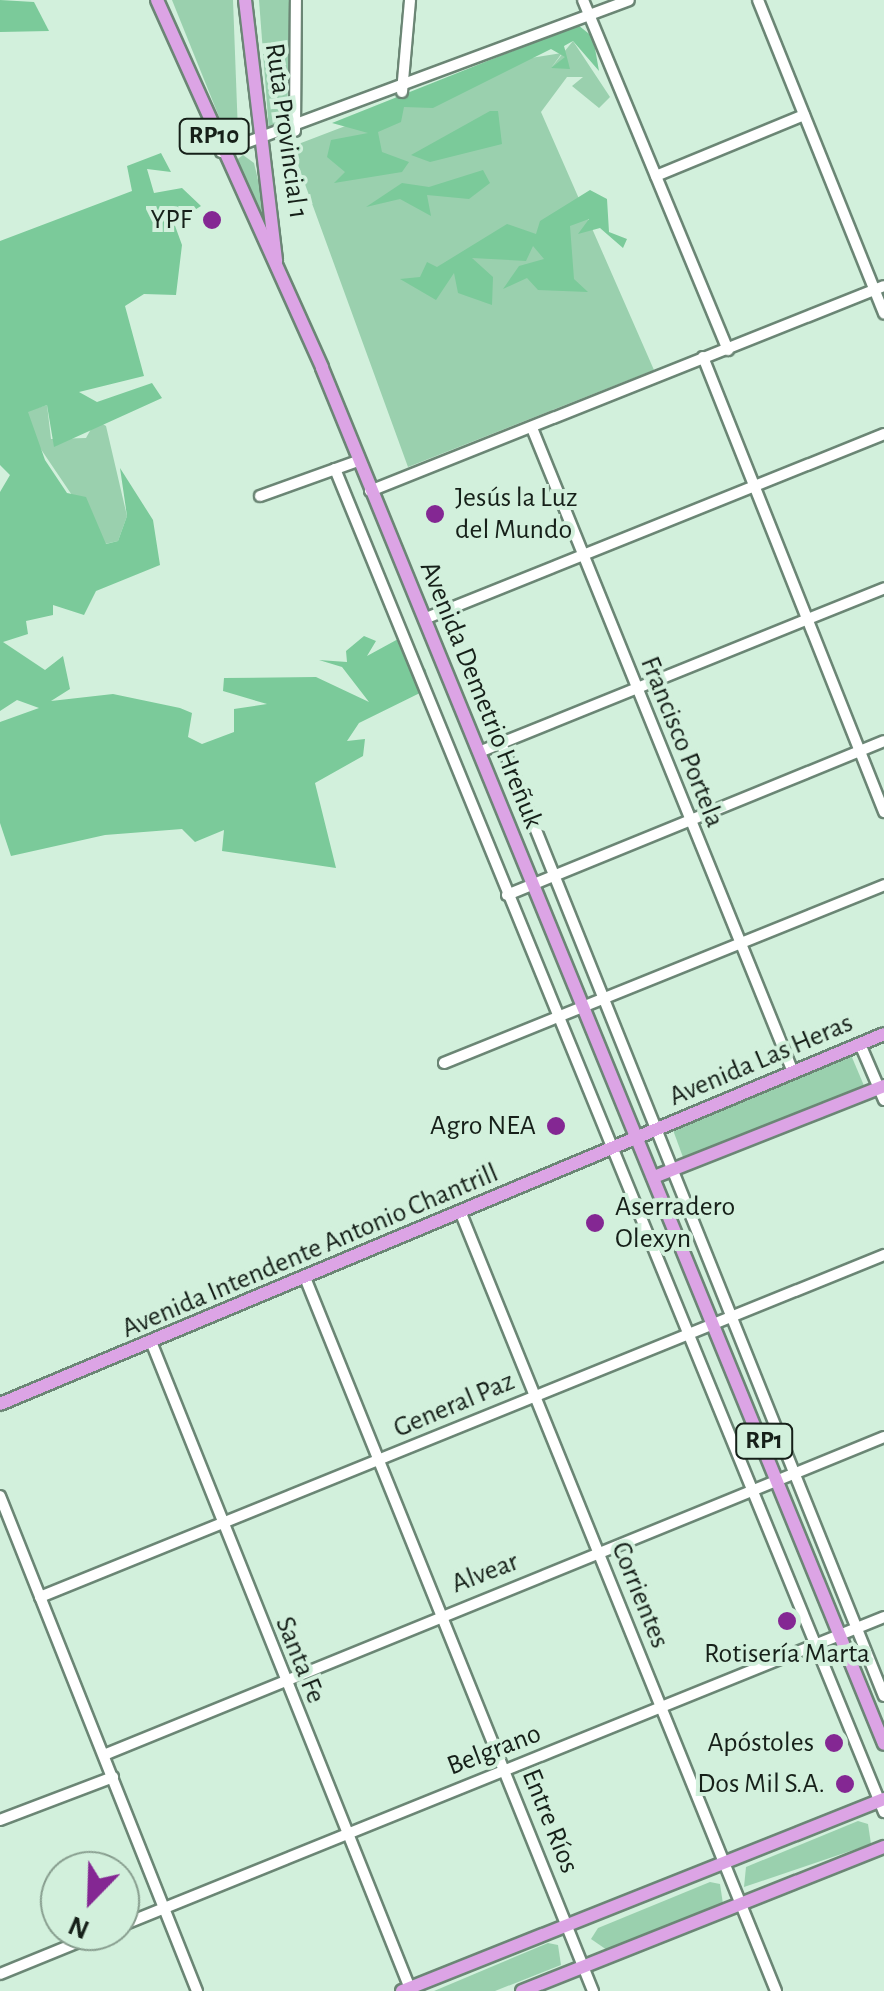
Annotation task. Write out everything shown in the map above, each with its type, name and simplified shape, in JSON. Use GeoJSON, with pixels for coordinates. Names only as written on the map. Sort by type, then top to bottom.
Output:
{"type":"FeatureCollection","features":[{"type":"Feature","properties":{"kind":"main road","name":"RP10"},"geometry":{"type":"LineString","coordinates":[[157,0],[221,152],[277,269]]}},
{"type":"Feature","properties":{"kind":"main road","name":"Ruta Provincial 1"},"geometry":{"type":"LineString","coordinates":[[245,0],[258,145],[277,269]]}},
{"type":"Feature","properties":{"kind":"main road","name":"Avenida Demetrio Hreñuk"},"geometry":{"type":"LineString","coordinates":[[277,269],[638,1141]]}},
{"type":"Feature","properties":{"kind":"main road","name":"Avenida Las Heras"},"geometry":{"type":"LineString","coordinates":[[638,1141],[884,1034]]}},
{"type":"Feature","properties":{"kind":"main road"},"geometry":{"type":"LineString","coordinates":[[654,1177],[882,1092]]}},
{"type":"Feature","properties":{"kind":"main road","name":"Avenida Intendente Antonio Chantrill"},"geometry":{"type":"LineString","coordinates":[[0,1404],[638,1141]]}},
{"type":"Feature","properties":{"kind":"main road","name":"RP1"},"geometry":{"type":"LineString","coordinates":[[638,1141],[780,1480],[884,1744]]}},
{"type":"Feature","properties":{"kind":"main road"},"geometry":{"type":"LineString","coordinates":[[407,1990],[882,1804]]}},
{"type":"Feature","properties":{"kind":"main road"},"geometry":{"type":"LineString","coordinates":[[522,1991],[884,1847]]}},
{"type":"Feature","properties":{"kind":"street"},"geometry":{"type":"LineString","coordinates":[[295,132],[296,0]]}},
{"type":"Feature","properties":{"kind":"street"},"geometry":{"type":"LineString","coordinates":[[402,92],[410,0]]}},
{"type":"Feature","properties":{"kind":"street"},"geometry":{"type":"LineString","coordinates":[[583,0],[728,350]]}},
{"type":"Feature","properties":{"kind":"street"},"geometry":{"type":"LineString","coordinates":[[221,152],[295,132],[629,0]]}},
{"type":"Feature","properties":{"kind":"street"},"geometry":{"type":"LineString","coordinates":[[758,0],[879,288],[884,314]]}},
{"type":"Feature","properties":{"kind":"street"},"geometry":{"type":"LineString","coordinates":[[656,176],[804,116]]}},
{"type":"Feature","properties":{"kind":"street"},"geometry":{"type":"LineString","coordinates":[[370,491],[879,288]]}},
{"type":"Feature","properties":{"kind":"street"},"geometry":{"type":"LineString","coordinates":[[703,358],[884,812]]}},
{"type":"Feature","properties":{"kind":"street","name":"Francisco Portela"},"geometry":{"type":"LineString","coordinates":[[532,428],[793,1072]]}},
{"type":"Feature","properties":{"kind":"street"},"geometry":{"type":"LineString","coordinates":[[424,618],[884,434]]}},
{"type":"Feature","properties":{"kind":"street"},"geometry":{"type":"LineString","coordinates":[[260,496],[358,461]]}},
{"type":"Feature","properties":{"kind":"street"},"geometry":{"type":"LineString","coordinates":[[335,469],[507,894],[692,1330],[882,1804]]}},
{"type":"Feature","properties":{"kind":"street"},"geometry":{"type":"LineString","coordinates":[[479,752],[884,588]]}},
{"type":"Feature","properties":{"kind":"street"},"geometry":{"type":"LineString","coordinates":[[507,894],[884,741]]}},
{"type":"Feature","properties":{"kind":"street"},"geometry":{"type":"LineString","coordinates":[[501,744],[884,1696]]}},
{"type":"Feature","properties":{"kind":"street"},"geometry":{"type":"LineString","coordinates":[[444,1064],[884,885]]}},
{"type":"Feature","properties":{"kind":"street"},"geometry":{"type":"LineString","coordinates":[[860,1044],[882,1092]]}},
{"type":"Feature","properties":{"kind":"street","name":"Corrientes"},"geometry":{"type":"LineString","coordinates":[[462,1216],[776,1991]]}},
{"type":"Feature","properties":{"kind":"street","name":"General Paz"},"geometry":{"type":"LineString","coordinates":[[40,1597],[220,1520],[376,1462],[692,1330],[884,1256]]}},
{"type":"Feature","properties":{"kind":"street","name":"Entre Ríos"},"geometry":{"type":"LineString","coordinates":[[306,1280],[376,1462],[506,1770],[593,1991]]}},
{"type":"Feature","properties":{"kind":"street","name":"Santa Fe"},"geometry":{"type":"LineString","coordinates":[[152,1344],[407,1990]]}},
{"type":"Feature","properties":{"kind":"street","name":"Alvear"},"geometry":{"type":"LineString","coordinates":[[104,1755],[438,1614],[599,1554],[884,1438]]}},
{"type":"Feature","properties":{"kind":"street"},"geometry":{"type":"LineString","coordinates":[[0,1496],[197,1991]]}},
{"type":"Feature","properties":{"kind":"street","name":"Belgrano"},"geometry":{"type":"LineString","coordinates":[[140,1918],[884,1617]]}},
{"type":"Feature","properties":{"kind":"street"},"geometry":{"type":"LineString","coordinates":[[0,1820],[113,1777]]}},
{"type":"Feature","properties":{"kind":"street"},"geometry":{"type":"LineString","coordinates":[[0,1974],[57,1951]]}},
{"type":"Feature","properties":{"kind":"green space"},"geometry":{"type":"Polygon","coordinates":[[[0,0],[34,2],[49,31],[0,32],[0,0]]]}},
{"type":"Feature","properties":{"kind":"green space"},"geometry":{"type":"Polygon","coordinates":[[[172,0],[233,0],[238,133],[226,134],[172,0]]]}},
{"type":"Feature","properties":{"kind":"green space"},"geometry":{"type":"Polygon","coordinates":[[[259,0],[290,0],[287,124],[269,131],[259,0]]]}},
{"type":"Feature","properties":{"kind":"green space"},"geometry":{"type":"Polygon","coordinates":[[[578,25],[593,37],[599,71],[573,41],[564,46],[570,69],[551,68],[565,57],[551,49],[433,108],[404,107],[401,122],[378,132],[382,152],[409,162],[402,172],[334,183],[345,172],[327,157],[331,140],[368,133],[332,123],[578,25]]]}},
{"type":"Feature","properties":{"kind":"green space"},"geometry":{"type":"Polygon","coordinates":[[[573,41],[610,97],[599,108],[572,86],[583,77],[567,77],[541,112],[654,370],[408,467],[294,154],[301,143],[518,60],[562,53],[551,68],[573,41]]]}},
{"type":"Feature","properties":{"kind":"green space"},"geometry":{"type":"Polygon","coordinates":[[[490,111],[498,111],[502,144],[430,162],[411,155],[490,111]]]}},
{"type":"Feature","properties":{"kind":"green space"},"geometry":{"type":"Polygon","coordinates":[[[161,153],[171,172],[147,169],[154,193],[182,188],[201,206],[174,223],[182,245],[176,295],[144,294],[125,306],[144,376],[79,392],[97,402],[152,383],[162,398],[54,447],[47,405],[28,412],[45,460],[67,493],[86,497],[106,544],[118,541],[127,516],[120,468],[153,520],[160,565],[96,591],[84,615],[53,605],[53,615],[26,621],[28,634],[3,642],[45,670],[63,656],[70,689],[51,701],[113,694],[180,708],[192,713],[188,737],[202,744],[234,732],[234,709],[267,704],[223,691],[224,678],[316,677],[369,702],[342,667],[319,660],[347,662],[346,651],[364,636],[376,641],[367,656],[400,638],[426,670],[428,689],[359,723],[347,741],[365,739],[363,756],[315,783],[336,868],[222,851],[224,830],[195,842],[182,829],[105,835],[11,856],[0,823],[0,722],[39,708],[17,700],[0,711],[0,492],[10,475],[0,465],[0,241],[132,191],[127,166],[161,153]]]}},
{"type":"Feature","properties":{"kind":"green space"},"geometry":{"type":"Polygon","coordinates":[[[243,155],[254,163],[270,230],[235,161],[243,155]]]}},
{"type":"Feature","properties":{"kind":"green space"},"geometry":{"type":"Polygon","coordinates":[[[483,170],[490,183],[469,199],[427,195],[431,216],[400,199],[366,207],[402,183],[429,187],[483,170]]]}},
{"type":"Feature","properties":{"kind":"green space"},"geometry":{"type":"Polygon","coordinates":[[[590,190],[607,199],[609,232],[627,239],[623,248],[600,228],[578,234],[589,219],[570,226],[574,279],[588,292],[538,290],[527,278],[503,289],[519,266],[544,259],[533,246],[526,261],[472,258],[493,277],[492,305],[458,293],[454,273],[436,300],[400,279],[420,277],[427,262],[437,267],[507,224],[536,234],[540,221],[590,190]]]}},
{"type":"Feature","properties":{"kind":"green space"},"geometry":{"type":"Polygon","coordinates":[[[47,405],[51,439],[86,438],[96,420],[106,426],[127,516],[118,541],[105,544],[32,436],[27,411],[47,405]]]}},
{"type":"Feature","properties":{"kind":"green space"},"geometry":{"type":"Polygon","coordinates":[[[851,1055],[865,1088],[684,1160],[673,1130],[851,1055]]]}},
{"type":"Feature","properties":{"kind":"green space"},"geometry":{"type":"Polygon","coordinates":[[[858,1821],[868,1824],[871,1844],[744,1887],[746,1867],[858,1821]]]}},
{"type":"Feature","properties":{"kind":"green space"},"geometry":{"type":"Polygon","coordinates":[[[710,1882],[720,1884],[723,1904],[607,1950],[591,1939],[598,1928],[710,1882]]]}},
{"type":"Feature","properties":{"kind":"green space"},"geometry":{"type":"Polygon","coordinates":[[[548,1943],[558,1945],[561,1965],[495,1991],[434,1991],[548,1943]]]}},
{"type":"Feature","properties":{"kind":"place","name":"YPF"},"geometry":{"type":"Point","coordinates":[212,220]}},
{"type":"Feature","properties":{"kind":"place","name":"Jesús la Luz del Mundo"},"geometry":{"type":"Point","coordinates":[435,514]}},
{"type":"Feature","properties":{"kind":"place","name":"Agro NEA"},"geometry":{"type":"Point","coordinates":[556,1126]}},
{"type":"Feature","properties":{"kind":"place","name":"Aserradero Olexyn"},"geometry":{"type":"Point","coordinates":[595,1223]}},
{"type":"Feature","properties":{"kind":"place","name":"Rotisería Marta"},"geometry":{"type":"Point","coordinates":[787,1621]}},
{"type":"Feature","properties":{"kind":"place","name":"Apóstoles"},"geometry":{"type":"Point","coordinates":[834,1743]}},
{"type":"Feature","properties":{"kind":"place","name":"Dos Mil S.A."},"geometry":{"type":"Point","coordinates":[845,1784]}}]}
